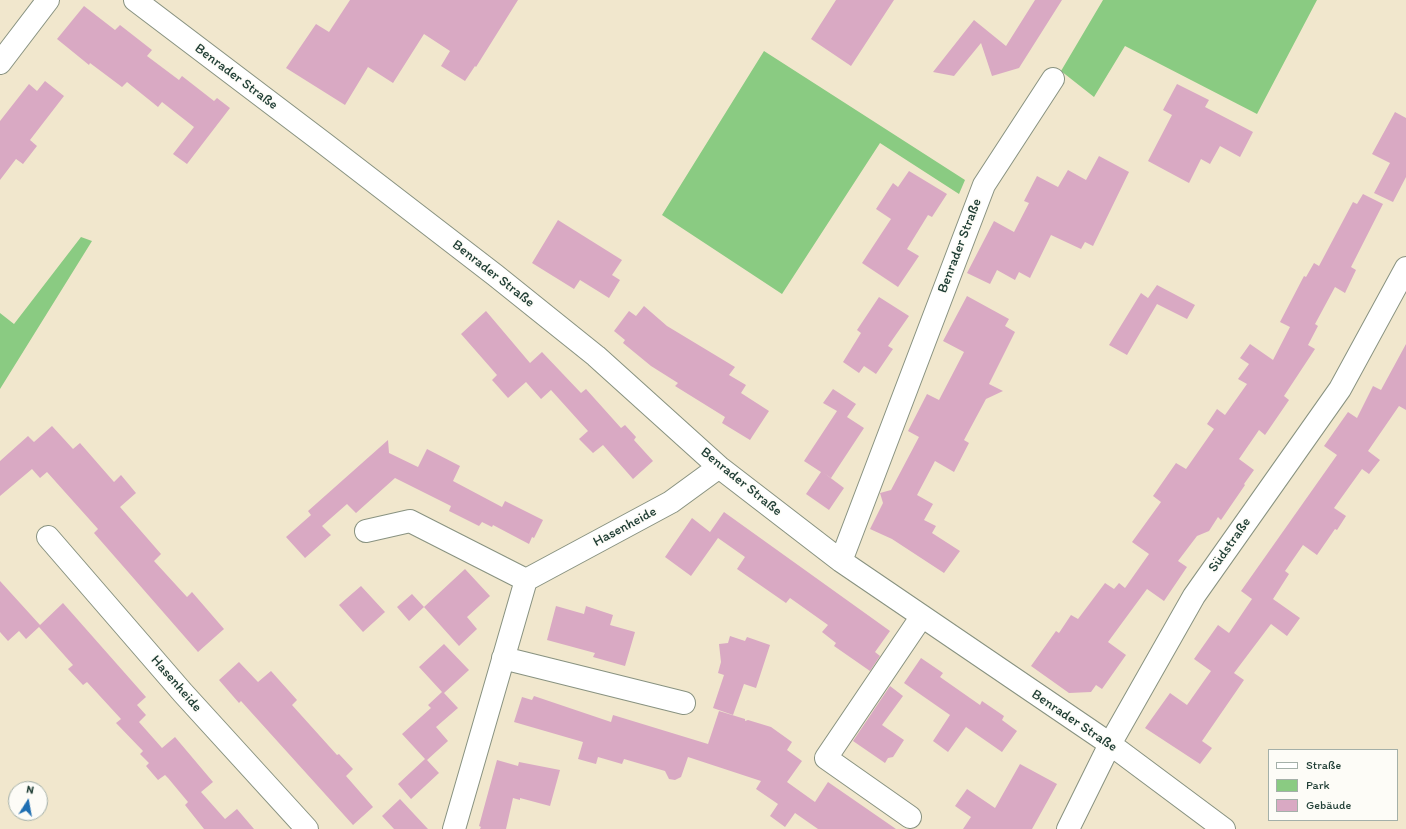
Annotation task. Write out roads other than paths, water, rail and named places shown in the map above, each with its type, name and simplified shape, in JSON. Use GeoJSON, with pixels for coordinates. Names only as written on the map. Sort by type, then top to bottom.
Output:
{"type":"FeatureCollection","features":[{"type":"Feature","properties":{"kind":"street"},"geometry":{"type":"LineString","coordinates":[[0,63],[48,0]]}},
{"type":"Feature","properties":{"kind":"street","name":"Benrader Straße"},"geometry":{"type":"LineString","coordinates":[[135,0],[325,144],[584,347],[719,467],[841,560],[1110,744],[1224,829]]}},
{"type":"Feature","properties":{"kind":"street","name":"Benrader Straße"},"geometry":{"type":"LineString","coordinates":[[841,560],[984,185],[1053,80]]}},
{"type":"Feature","properties":{"kind":"street","name":"Südstraße"},"geometry":{"type":"LineString","coordinates":[[1068,829],[1110,744],[1194,596],[1340,389],[1406,268]]}},
{"type":"Feature","properties":{"kind":"street","name":"Hasenheide"},"geometry":{"type":"LineString","coordinates":[[526,580],[671,502],[719,467]]}},
{"type":"Feature","properties":{"kind":"street"},"geometry":{"type":"LineString","coordinates":[[366,531],[410,521],[526,580],[454,829]]}},
{"type":"Feature","properties":{"kind":"street","name":"Hasenheide"},"geometry":{"type":"LineString","coordinates":[[48,537],[184,693],[308,829]]}},
{"type":"Feature","properties":{"kind":"street"},"geometry":{"type":"LineString","coordinates":[[910,817],[826,758],[922,616]]}},
{"type":"Feature","properties":{"kind":"street"},"geometry":{"type":"LineString","coordinates":[[503,658],[684,703]]}}]}
